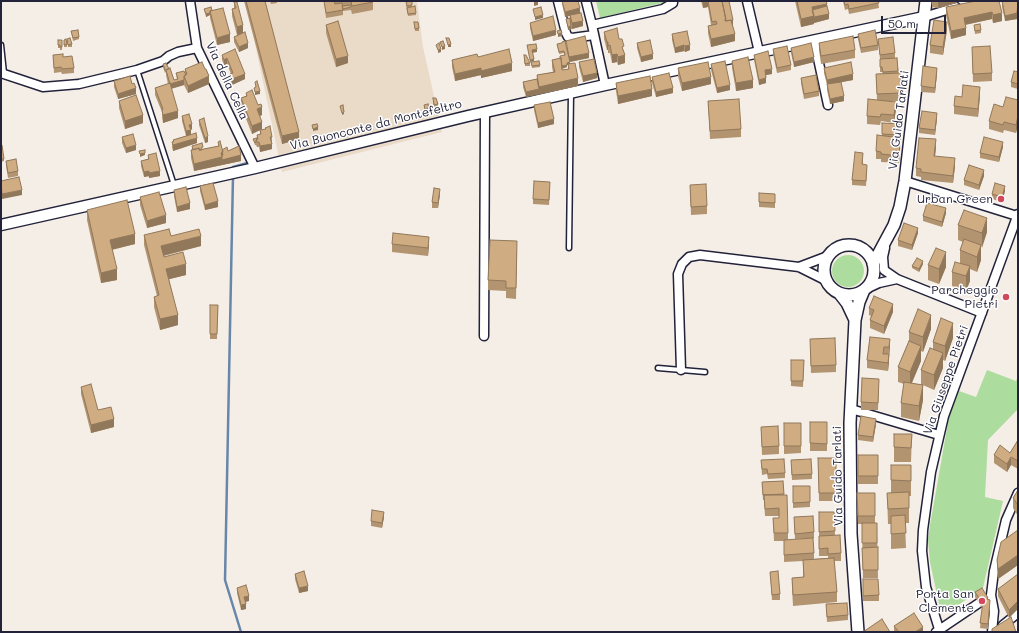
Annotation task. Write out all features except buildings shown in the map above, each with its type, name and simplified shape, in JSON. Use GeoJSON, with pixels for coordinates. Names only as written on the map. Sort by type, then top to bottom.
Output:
{"type":"FeatureCollection","features":[{"type":"Feature","properties":{"kind":"main road","name":"Via Guido Tarlati"},"geometry":{"type":"LineString","coordinates":[[873,264],[897,217],[905,181],[926,1]]}},
{"type":"Feature","properties":{"kind":"main road"},"geometry":{"type":"LineString","coordinates":[[855,320],[840,294],[829,286],[825,280],[824,264],[828,256],[839,247],[847,245],[862,248],[873,247],[887,239]]}},
{"type":"Feature","properties":{"kind":"main road"},"geometry":{"type":"LineString","coordinates":[[840,294],[849,296],[857,294],[870,285],[874,271],[873,264],[871,258],[862,248]]}},
{"type":"Feature","properties":{"kind":"main road","name":"Via Guido Tarlati"},"geometry":{"type":"LineString","coordinates":[[858,632],[851,534],[850,463],[855,320],[859,302],[864,290]]}},
{"type":"Feature","properties":{"kind":"street","name":"Via della Cella"},"geometry":{"type":"LineString","coordinates":[[190,1],[197,48],[255,168]]}},
{"type":"Feature","properties":{"kind":"street"},"geometry":{"type":"LineString","coordinates":[[558,1],[568,37],[572,38],[594,34]]}},
{"type":"Feature","properties":{"kind":"street"},"geometry":{"type":"LineString","coordinates":[[586,1],[605,85]]}},
{"type":"Feature","properties":{"kind":"street"},"geometry":{"type":"LineString","coordinates":[[592,25],[663,9],[673,3],[673,1]]}},
{"type":"Feature","properties":{"kind":"street"},"geometry":{"type":"LineString","coordinates":[[747,1],[758,52]]}},
{"type":"Feature","properties":{"kind":"street"},"geometry":{"type":"LineString","coordinates":[[924,17],[967,4]]}},
{"type":"Feature","properties":{"kind":"street","name":"Via Buonconte da Montefeltro"},"geometry":{"type":"LineString","coordinates":[[1,225],[255,168],[485,112],[924,17]]}},
{"type":"Feature","properties":{"kind":"street"},"geometry":{"type":"LineString","coordinates":[[814,40],[828,105]]}},
{"type":"Feature","properties":{"kind":"street"},"geometry":{"type":"LineString","coordinates":[[2,73],[44,87],[80,84],[137,70],[163,61],[169,56],[178,52],[197,48]]}},
{"type":"Feature","properties":{"kind":"street"},"geometry":{"type":"LineString","coordinates":[[484,336],[485,112]]}},
{"type":"Feature","properties":{"kind":"street"},"geometry":{"type":"LineString","coordinates":[[905,181],[1018,215]]}},
{"type":"Feature","properties":{"kind":"street","name":"Via Giuseppe Pietri"},"geometry":{"type":"LineString","coordinates":[[937,631],[926,587],[922,545],[931,472],[944,416],[1018,215]]}},
{"type":"Feature","properties":{"kind":"street"},"geometry":{"type":"LineString","coordinates":[[884,270],[883,257],[887,239]]}},
{"type":"Feature","properties":{"kind":"street"},"geometry":{"type":"LineString","coordinates":[[681,370],[678,274],[680,267],[686,260],[693,256],[702,255],[799,267],[825,280]]}},
{"type":"Feature","properties":{"kind":"street"},"geometry":{"type":"LineString","coordinates":[[799,267],[828,256]]}},
{"type":"Feature","properties":{"kind":"street"},"geometry":{"type":"LineString","coordinates":[[873,264],[897,279],[982,313]]}},
{"type":"Feature","properties":{"kind":"street"},"geometry":{"type":"LineString","coordinates":[[864,290],[879,283],[897,279]]}},
{"type":"Feature","properties":{"kind":"street"},"geometry":{"type":"LineString","coordinates":[[851,410],[939,435]]}},
{"type":"Feature","properties":{"kind":"street"},"geometry":{"type":"LineString","coordinates":[[985,599],[994,571],[1004,525],[1009,510],[1018,492]]}},
{"type":"Feature","properties":{"kind":"street"},"geometry":{"type":"LineString","coordinates":[[937,631],[1002,586]]}},
{"type":"Feature","properties":{"kind":"street"},"geometry":{"type":"LineString","coordinates":[[985,599],[994,611],[993,632]]}},
{"type":"Feature","properties":{"kind":"street"},"geometry":{"type":"LineString","coordinates":[[993,632],[1018,613]]}},
{"type":"Feature","properties":{"kind":"lane"},"geometry":{"type":"LineString","coordinates":[[1,45],[2,73]]}},
{"type":"Feature","properties":{"kind":"lane"},"geometry":{"type":"LineString","coordinates":[[137,70],[174,186]]}},
{"type":"Feature","properties":{"kind":"lane"},"geometry":{"type":"LineString","coordinates":[[569,248],[571,93]]}},
{"type":"Feature","properties":{"kind":"lane"},"geometry":{"type":"LineString","coordinates":[[658,368],[705,372]]}},
{"type":"Feature","properties":{"kind":"shaded area"},"geometry":{"type":"Polygon","coordinates":[[[246,1],[417,1],[423,47],[442,132],[282,172],[246,1]]]}},
{"type":"Feature","properties":{"kind":"green space"},"geometry":{"type":"Polygon","coordinates":[[[596,1],[670,1],[600,18],[596,1]]]}},
{"type":"Feature","properties":{"kind":"green space"},"geometry":{"type":"Polygon","coordinates":[[[845,255],[851,255],[860,259],[864,271],[860,283],[851,287],[845,287],[836,283],[832,274],[832,268],[836,259],[845,255]]]}},
{"type":"Feature","properties":{"kind":"green space"},"geometry":{"type":"Polygon","coordinates":[[[987,370],[1016,381],[1018,376],[1018,409],[988,440],[985,497],[1003,501],[983,588],[951,610],[946,610],[942,609],[939,604],[930,562],[928,540],[930,525],[949,417],[959,391],[976,397],[987,370]]]}},
{"type":"Feature","properties":{"kind":"waterway"},"geometry":{"type":"LineString","coordinates":[[233,169],[233,167],[251,162]]}},
{"type":"Feature","properties":{"kind":"waterway"},"geometry":{"type":"LineString","coordinates":[[233,176],[225,580],[241,632]]}},
{"type":"Feature","properties":{"kind":"place","name":"Urban Green"},"geometry":{"type":"Point","coordinates":[1001,199]}},
{"type":"Feature","properties":{"kind":"place","name":"Parcheggio Pietri"},"geometry":{"type":"Point","coordinates":[1006,297]}},
{"type":"Feature","properties":{"kind":"place","name":"Porta San Clemente"},"geometry":{"type":"Point","coordinates":[982,601]}}]}
